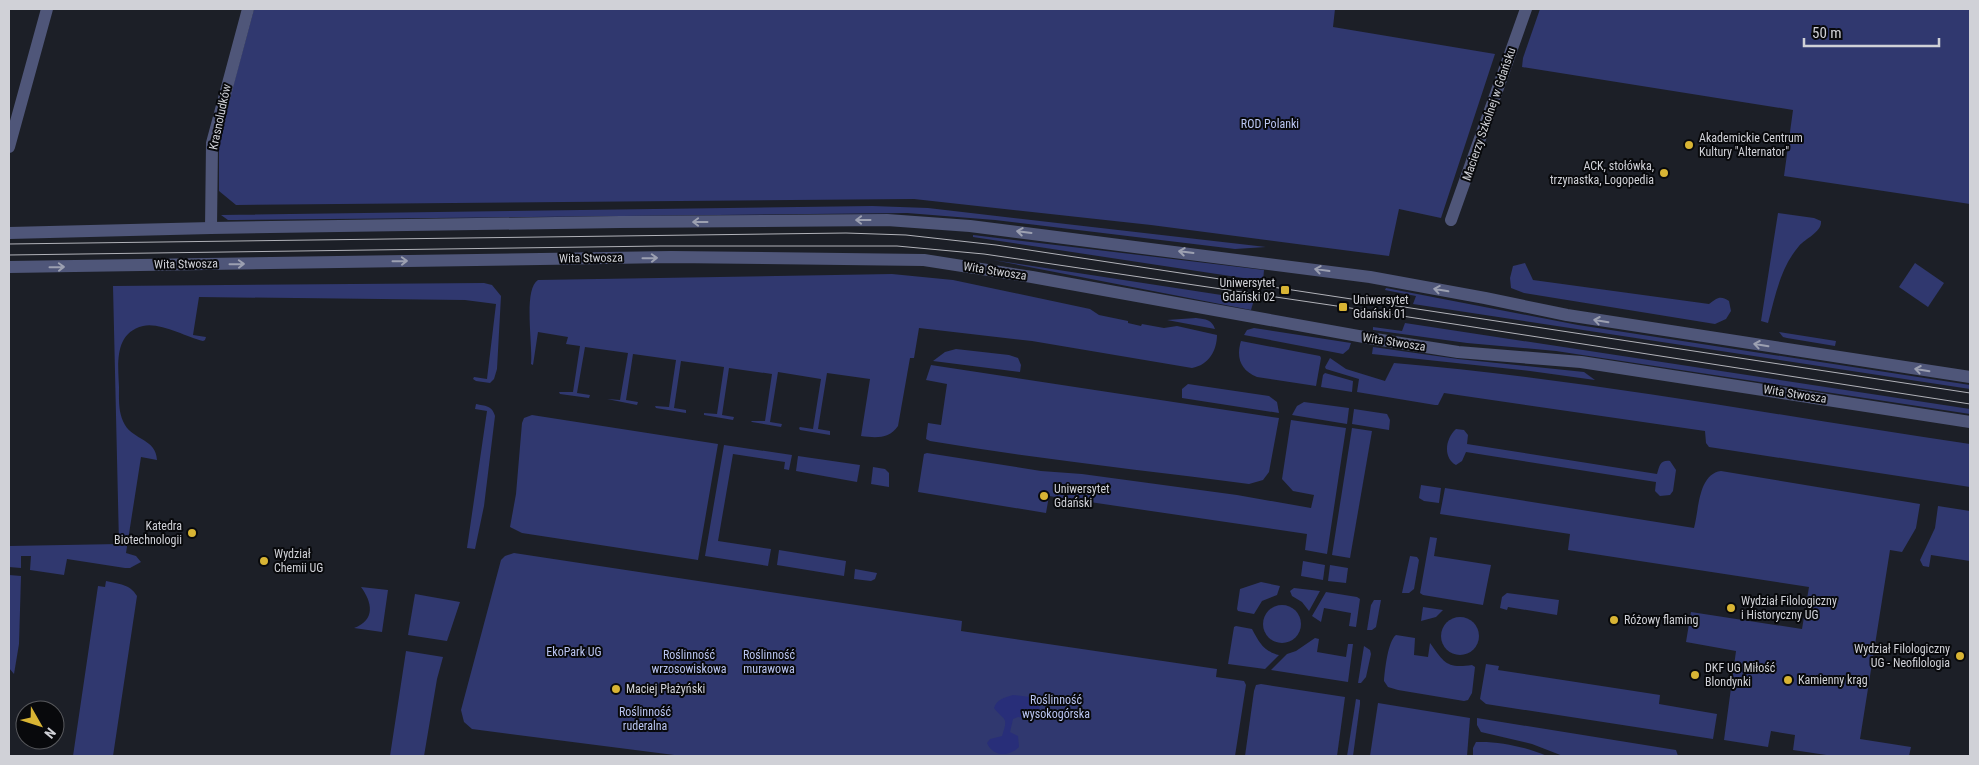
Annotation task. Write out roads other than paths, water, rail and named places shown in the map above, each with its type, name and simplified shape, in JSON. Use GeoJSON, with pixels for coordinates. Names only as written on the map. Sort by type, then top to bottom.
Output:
{"type":"FeatureCollection","features":[{"type":"Feature","properties":{"kind":"street"},"geometry":{"type":"LineString","coordinates":[[9,147],[47,9]]}},
{"type":"Feature","properties":{"kind":"street","name":"Krasnoludków"},"geometry":{"type":"LineString","coordinates":[[211,228],[212,143],[248,9]]}},
{"type":"Feature","properties":{"kind":"street","name":"Macierzy Szkolnej w Gdańsku"},"geometry":{"type":"LineString","coordinates":[[1451,220],[1526,9]]}},
{"type":"Feature","properties":{"kind":"street"},"geometry":{"type":"LineString","coordinates":[[9,233],[211,228],[887,220],[970,226],[1370,277],[1567,315],[1970,377]]}},
{"type":"Feature","properties":{"kind":"street","name":"Wita Stwosza"},"geometry":{"type":"LineString","coordinates":[[9,268],[671,257],[924,260],[1032,277],[1375,339],[1458,352],[1581,362],[1970,422]]}},
{"type":"Feature","properties":{"kind":"tram line"},"geometry":{"type":"LineString","coordinates":[[9,244],[846,233],[906,235],[996,245],[1970,393]]}},
{"type":"Feature","properties":{"kind":"tram line"},"geometry":{"type":"LineString","coordinates":[[9,255],[660,246],[897,246],[984,254],[1357,309],[1970,404]]}},
{"type":"Feature","properties":{"kind":"place","name":"Akademickie Centrum Kultury \"Alternator\""},"geometry":{"type":"Point","coordinates":[1689,145]}},
{"type":"Feature","properties":{"kind":"place","name":"ACK, stołówka, trzynastka, Logopedia"},"geometry":{"type":"Point","coordinates":[1664,173]}},
{"type":"Feature","properties":{"kind":"place","name":"Uniwersytet Gdański 02"},"geometry":{"type":"Point","coordinates":[1285,290]}},
{"type":"Feature","properties":{"kind":"place","name":"Uniwersytet Gdański 01"},"geometry":{"type":"Point","coordinates":[1343,307]}},
{"type":"Feature","properties":{"kind":"place","name":"Uniwersytet Gdański"},"geometry":{"type":"Point","coordinates":[1044,496]}},
{"type":"Feature","properties":{"kind":"place","name":"Katedra Biotechnologii"},"geometry":{"type":"Point","coordinates":[192,533]}},
{"type":"Feature","properties":{"kind":"place","name":"Wydział Chemii UG"},"geometry":{"type":"Point","coordinates":[264,561]}},
{"type":"Feature","properties":{"kind":"place","name":"Wydział Filologiczny i Historyczny UG"},"geometry":{"type":"Point","coordinates":[1731,608]}},
{"type":"Feature","properties":{"kind":"place","name":"Różowy flaming"},"geometry":{"type":"Point","coordinates":[1614,620]}},
{"type":"Feature","properties":{"kind":"place","name":"Wydział Filologiczny UG - Neofilologia"},"geometry":{"type":"Point","coordinates":[1960,656]}},
{"type":"Feature","properties":{"kind":"place","name":"DKF UG Miłość Blondynki"},"geometry":{"type":"Point","coordinates":[1695,675]}},
{"type":"Feature","properties":{"kind":"place","name":"Kamienny krąg"},"geometry":{"type":"Point","coordinates":[1788,680]}},
{"type":"Feature","properties":{"kind":"place","name":"Maciej Płażyński"},"geometry":{"type":"Point","coordinates":[616,689]}},
{"type":"Feature","properties":{"kind":"park label","name":"ROD Polanki"},"geometry":{"type":"Point","coordinates":[1270,124]}},
{"type":"Feature","properties":{"kind":"park label","name":"EkoPark UG"},"geometry":{"type":"Point","coordinates":[574,652]}},
{"type":"Feature","properties":{"kind":"park label","name":"Roślinność wrzosowiskowa"},"geometry":{"type":"Point","coordinates":[689,662]}},
{"type":"Feature","properties":{"kind":"park label","name":"Roślinność murawowa"},"geometry":{"type":"Point","coordinates":[769,662]}},
{"type":"Feature","properties":{"kind":"park label","name":"Roślinność wysokogórska"},"geometry":{"type":"Point","coordinates":[1056,707]}},
{"type":"Feature","properties":{"kind":"park label","name":"Roślinność ruderalna"},"geometry":{"type":"Point","coordinates":[645,719]}}]}
